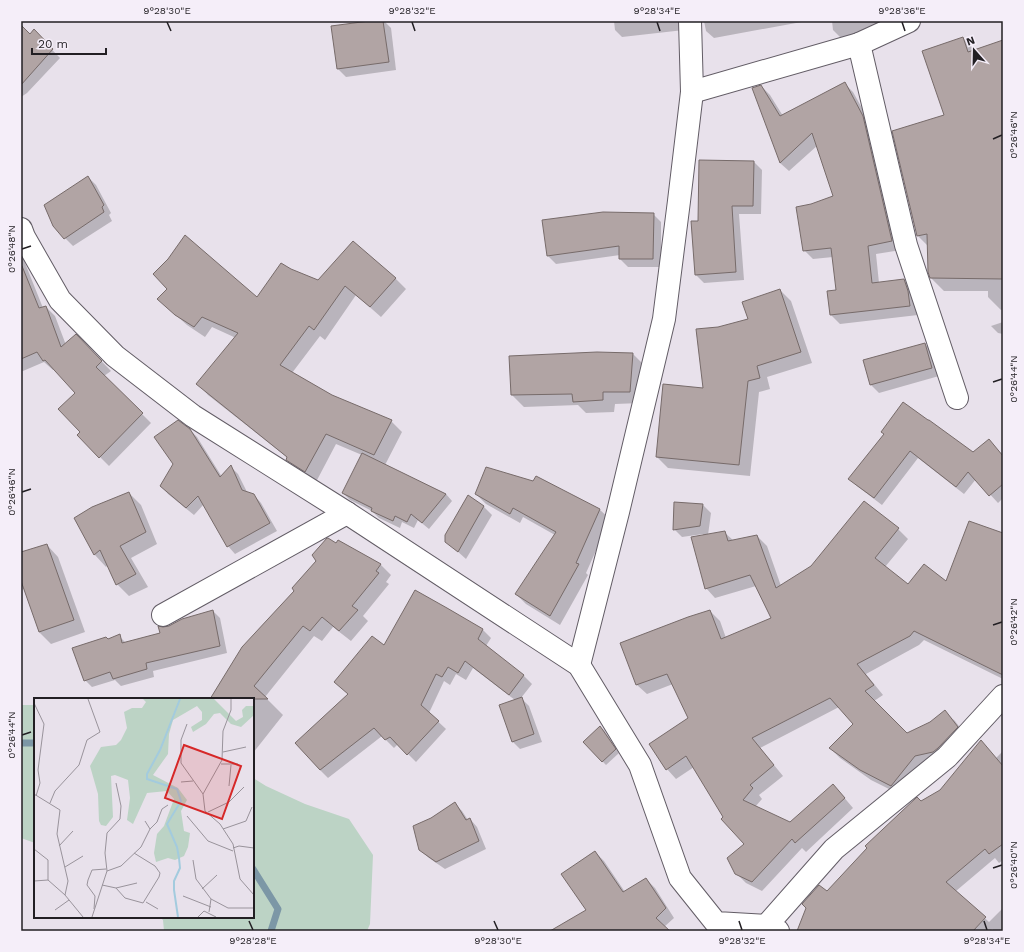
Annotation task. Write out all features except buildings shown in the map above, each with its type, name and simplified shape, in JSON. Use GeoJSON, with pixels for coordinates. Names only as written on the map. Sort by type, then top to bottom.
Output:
{"type":"FeatureCollection","features":[{"type":"Feature","properties":{"kind":"street"},"geometry":{"type":"LineString","coordinates":[[579,665],[618,512],[664,319],[692,92],[690,21]]}},
{"type":"Feature","properties":{"kind":"street"},"geometry":{"type":"LineString","coordinates":[[692,92],[859,44],[909,21]]}},
{"type":"Feature","properties":{"kind":"street"},"geometry":{"type":"LineString","coordinates":[[859,44],[906,245],[957,398]]}},
{"type":"Feature","properties":{"kind":"street"},"geometry":{"type":"LineString","coordinates":[[21,229],[24,237],[60,300],[115,356],[192,416],[347,513],[579,665],[640,765],[680,878],[716,923],[772,928],[834,849],[947,757],[1003,696]]}},
{"type":"Feature","properties":{"kind":"street"},"geometry":{"type":"LineString","coordinates":[[163,615],[347,513]]}},
{"type":"Feature","properties":{"kind":"green space"},"geometry":{"type":"Polygon","coordinates":[[[21,705],[34,705],[34,843],[21,838],[21,705]]]}},
{"type":"Feature","properties":{"kind":"green space"},"geometry":{"type":"Polygon","coordinates":[[[254,779],[266,786],[305,804],[349,819],[373,855],[370,924],[367,931],[164,931],[163,920],[161,918],[254,918],[254,779]]]}},
{"type":"Feature","properties":{"kind":"waterway"},"geometry":{"type":"LineString","coordinates":[[21,743],[34,743]]}},
{"type":"Feature","properties":{"kind":"waterway"},"geometry":{"type":"LineString","coordinates":[[254,871],[278,909],[271,931]]}}]}
